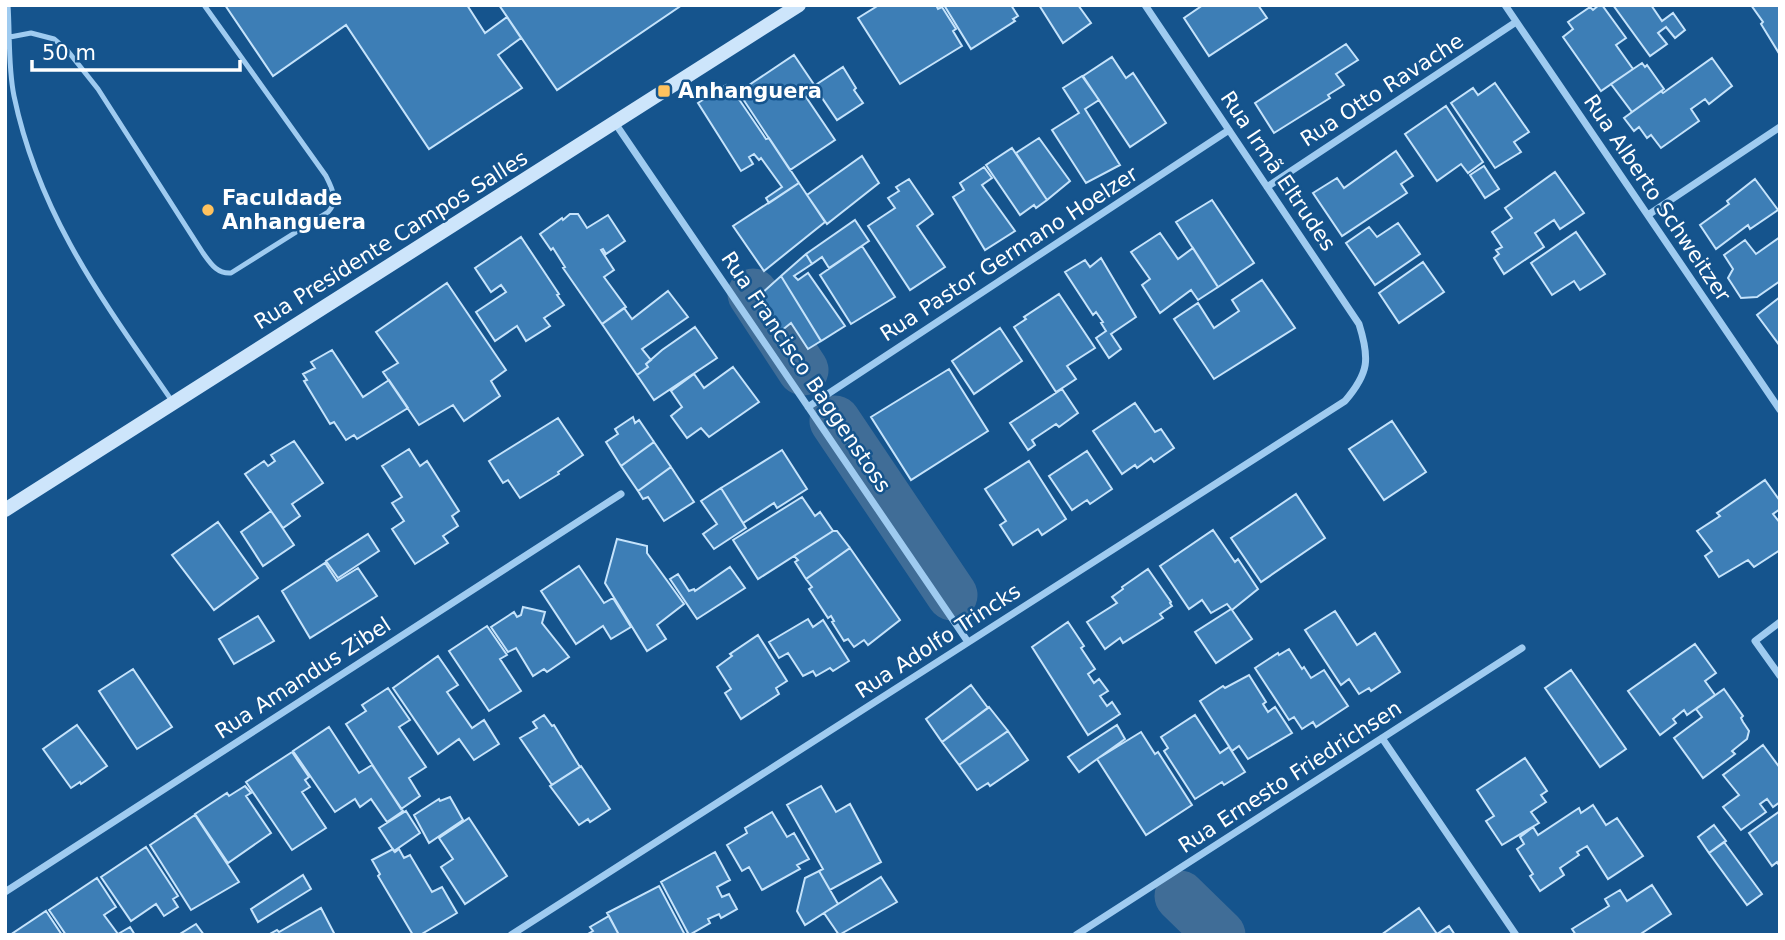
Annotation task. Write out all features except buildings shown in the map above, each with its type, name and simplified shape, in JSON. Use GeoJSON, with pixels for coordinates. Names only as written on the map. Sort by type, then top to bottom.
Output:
{"type":"FeatureCollection","features":[{"type":"Feature","properties":{"kind":"main road","name":"Rua Presidente Campos Salles"},"geometry":{"type":"LineString","coordinates":[[5,510],[799,5]]}},
{"type":"Feature","properties":{"kind":"street","name":"Rua Irmã Eltrudes"},"geometry":{"type":"LineString","coordinates":[[1145,5],[1359,324],[1366,346],[1367,363]]}},
{"type":"Feature","properties":{"kind":"street","name":"Rua Alberto Schweitzer"},"geometry":{"type":"LineString","coordinates":[[1505,5],[1780,410]]}},
{"type":"Feature","properties":{"kind":"street","name":"Rua Otto Ravache"},"geometry":{"type":"LineString","coordinates":[[1267,187],[1516,22]]}},
{"type":"Feature","properties":{"kind":"street","name":"Rua Francisco Baggenstoss"},"geometry":{"type":"LineString","coordinates":[[615,123],[968,642]]}},
{"type":"Feature","properties":{"kind":"street"},"geometry":{"type":"LineString","coordinates":[[1648,215],[1780,127]]}},
{"type":"Feature","properties":{"kind":"street","name":"Rua Pastor Germano Hoelzer"},"geometry":{"type":"LineString","coordinates":[[808,407],[1229,130]]}},
{"type":"Feature","properties":{"kind":"street","name":"Rua Adolfo Trincks"},"geometry":{"type":"LineString","coordinates":[[512,935],[1345,401],[1359,384],[1367,363]]}},
{"type":"Feature","properties":{"kind":"street","name":"Rua Amandus Zibel"},"geometry":{"type":"LineString","coordinates":[[5,892],[621,494]]}},
{"type":"Feature","properties":{"kind":"street"},"geometry":{"type":"LineString","coordinates":[[1780,622],[1755,641],[1780,676]]}},
{"type":"Feature","properties":{"kind":"street","name":"Rua Ernesto Friedrichsen"},"geometry":{"type":"LineString","coordinates":[[1076,935],[1522,648]]}},
{"type":"Feature","properties":{"kind":"street"},"geometry":{"type":"LineString","coordinates":[[1382,738],[1516,935]]}},
{"type":"Feature","properties":{"kind":"lane"},"geometry":{"type":"LineString","coordinates":[[8,5],[13,93],[28,150],[47,201],[85,273],[174,403]]}},
{"type":"Feature","properties":{"kind":"lane"},"geometry":{"type":"LineString","coordinates":[[10,37],[31,33],[54,39],[67,50],[98,89],[203,253],[215,269],[231,273],[328,212],[332,208],[334,196],[326,176],[204,5]]}},
{"type":"Feature","properties":{"kind":"waterway"},"geometry":{"type":"LineString","coordinates":[[753,294],[803,370]]}},
{"type":"Feature","properties":{"kind":"waterway"},"geometry":{"type":"LineString","coordinates":[[835,421],[952,595]]}},
{"type":"Feature","properties":{"kind":"waterway"},"geometry":{"type":"LineString","coordinates":[[1180,896],[1220,935]]}},
{"type":"Feature","properties":{"kind":"place","name":"Anhanguera"},"geometry":{"type":"Point","coordinates":[664,91]}},
{"type":"Feature","properties":{"kind":"place","name":"Faculdade Anhanguera"},"geometry":{"type":"Point","coordinates":[208,210]}}]}
